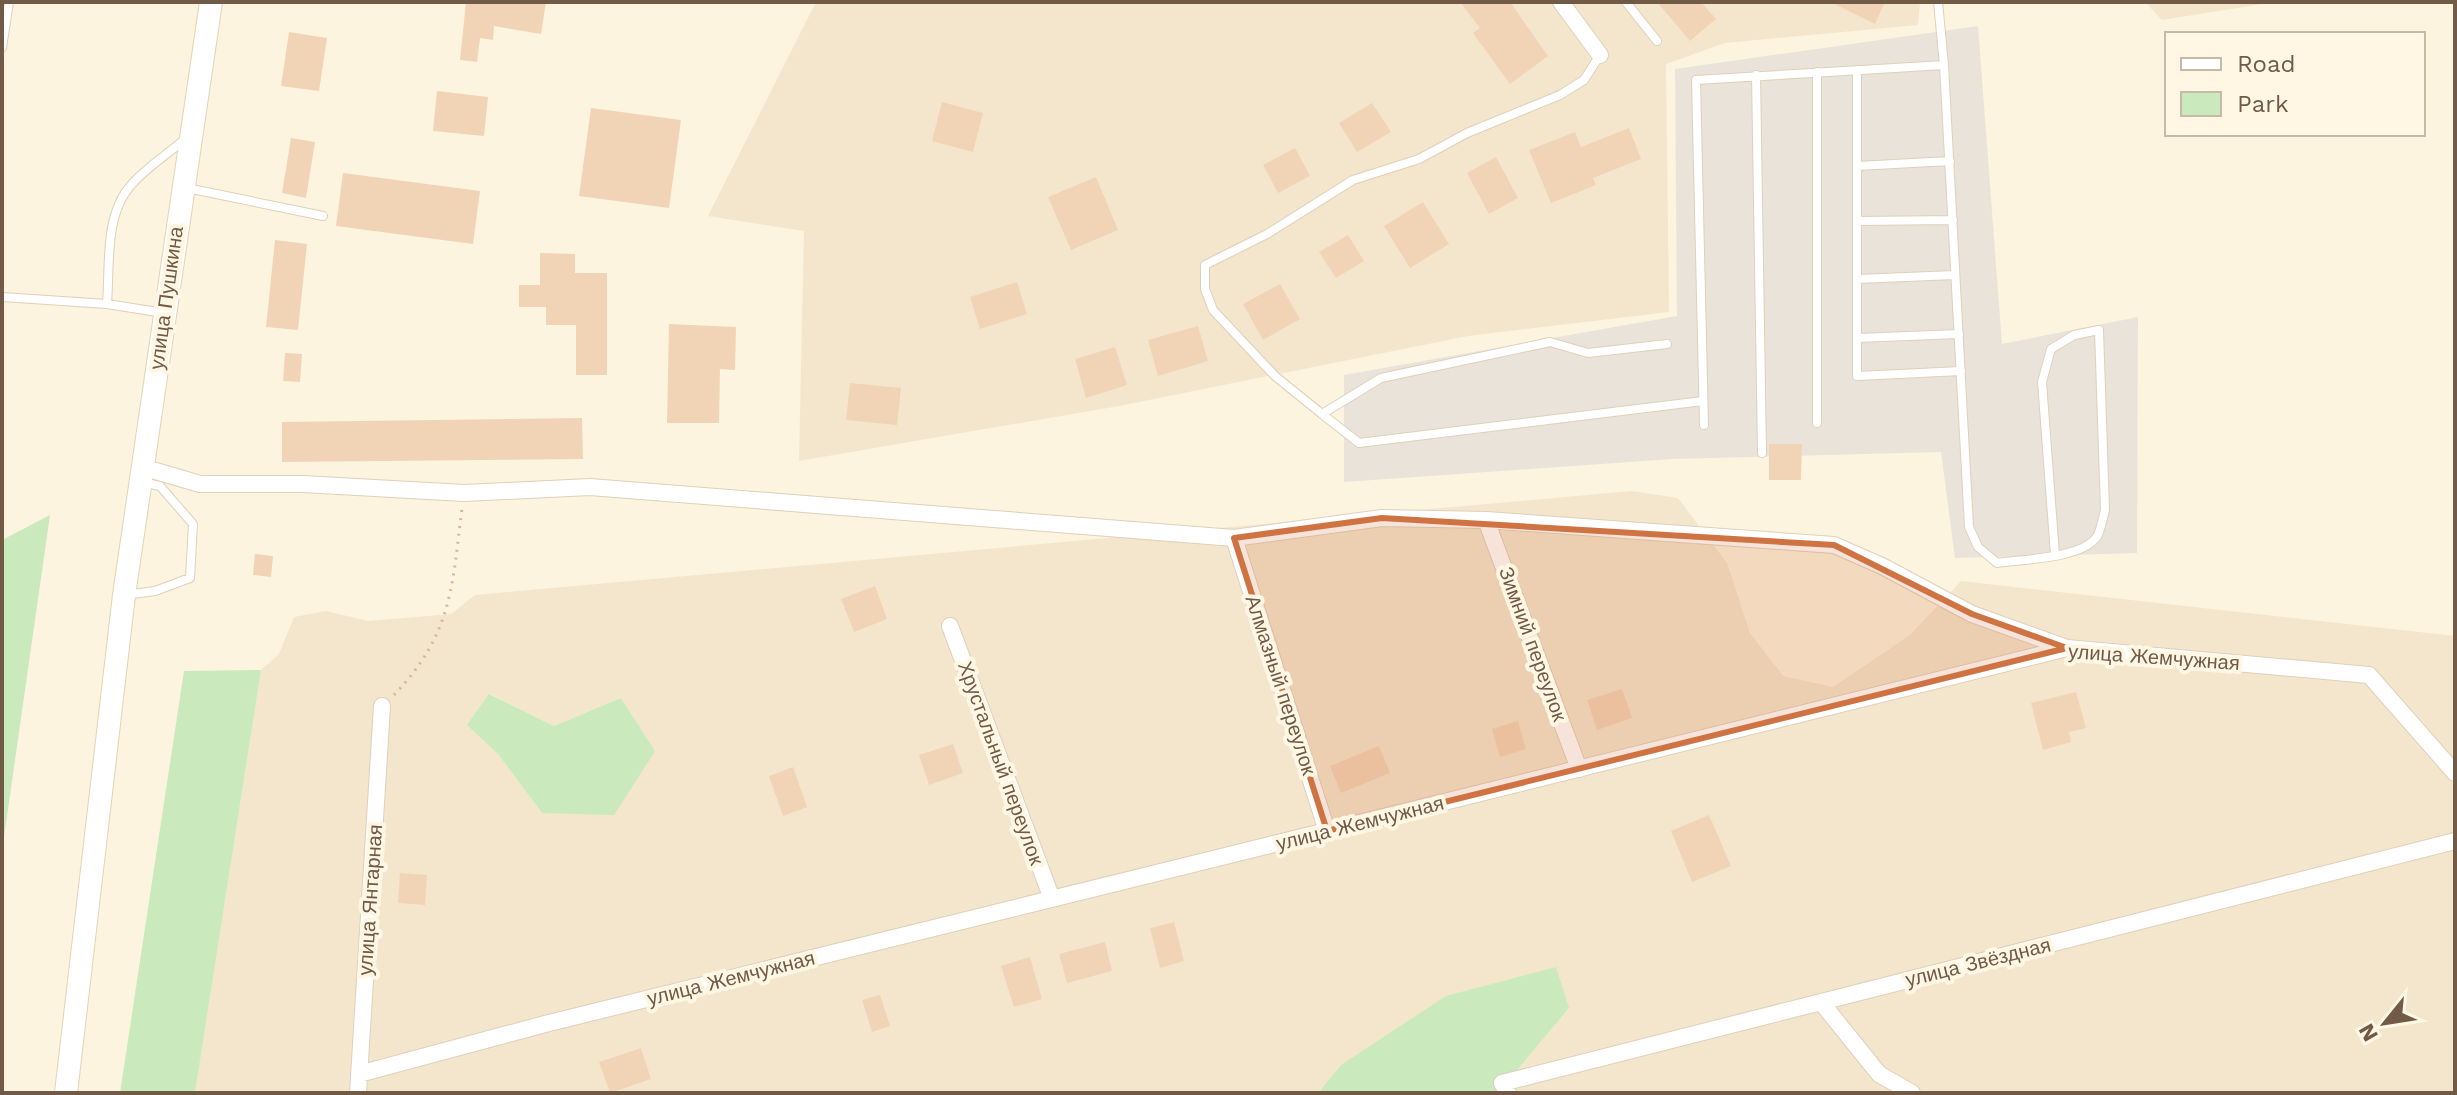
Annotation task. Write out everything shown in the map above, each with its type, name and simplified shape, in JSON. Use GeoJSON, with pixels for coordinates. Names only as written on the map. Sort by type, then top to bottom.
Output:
{"type":"FeatureCollection","features":[{"type":"Feature","properties":{"kind":"street","name":"улица Пушкина"},"geometry":{"type":"LineString","coordinates":[[66,1093],[124,595],[211,2]]}},
{"type":"Feature","properties":{"kind":"street"},"geometry":{"type":"LineString","coordinates":[[1561,2],[1600,55]]}},
{"type":"Feature","properties":{"kind":"street"},"geometry":{"type":"LineString","coordinates":[[141,474],[200,484],[303,484],[464,493],[590,487],[1234,538],[1382,518],[1486,520],[1834,545],[1882,566],[1972,614],[2067,648]]}},
{"type":"Feature","properties":{"kind":"street","name":"Зимний переулок"},"geometry":{"type":"LineString","coordinates":[[1486,520],[1579,769]]}},
{"type":"Feature","properties":{"kind":"street","name":"Алмазный переулок"},"geometry":{"type":"LineString","coordinates":[[1234,538],[1327,831]]}},
{"type":"Feature","properties":{"kind":"street","name":"Хрустальный переулок"},"geometry":{"type":"LineString","coordinates":[[950,626],[1052,899]]}},
{"type":"Feature","properties":{"kind":"street","name":"улица Жемчужная"},"geometry":{"type":"LineString","coordinates":[[359,1074],[545,1024],[2067,648],[2369,675],[2455,773]]}},
{"type":"Feature","properties":{"kind":"street","name":"улица Янтарная"},"geometry":{"type":"LineString","coordinates":[[358,1093],[382,706]]}},
{"type":"Feature","properties":{"kind":"street","name":"улица Звёздная"},"geometry":{"type":"LineString","coordinates":[[1505,1088],[1821,1002],[2455,841]]}},
{"type":"Feature","properties":{"kind":"street"},"geometry":{"type":"LineString","coordinates":[[1821,1002],[1879,1074],[1912,1093]]}},
{"type":"Feature","properties":{"kind":"lane"},"geometry":{"type":"LineString","coordinates":[[2,48],[9,2]]}},
{"type":"Feature","properties":{"kind":"lane"},"geometry":{"type":"LineString","coordinates":[[1626,2],[1657,41]]}},
{"type":"Feature","properties":{"kind":"lane"},"geometry":{"type":"LineString","coordinates":[[1938,2],[1950,161],[1969,527],[1978,547],[1997,563],[2055,555],[2077,551],[2097,536],[2105,510],[2099,330],[2074,335],[2051,349],[2042,382],[2055,555]]}},
{"type":"Feature","properties":{"kind":"lane"},"geometry":{"type":"LineString","coordinates":[[1600,55],[1584,80],[1560,95],[1467,133],[1419,159],[1353,180],[1267,234],[1205,265],[1205,289],[1213,310],[1275,376],[1359,443],[1703,401]]}},
{"type":"Feature","properties":{"kind":"lane"},"geometry":{"type":"LineString","coordinates":[[1704,425],[1696,80],[1944,65]]}},
{"type":"Feature","properties":{"kind":"lane"},"geometry":{"type":"LineString","coordinates":[[1857,70],[1857,376],[1961,371]]}},
{"type":"Feature","properties":{"kind":"lane"},"geometry":{"type":"LineString","coordinates":[[1817,72],[1817,423]]}},
{"type":"Feature","properties":{"kind":"lane"},"geometry":{"type":"LineString","coordinates":[[1756,75],[1762,453]]}},
{"type":"Feature","properties":{"kind":"lane"},"geometry":{"type":"LineString","coordinates":[[107,304],[114,218],[121,199],[132,183],[190,135]]}},
{"type":"Feature","properties":{"kind":"lane"},"geometry":{"type":"LineString","coordinates":[[1857,166],[1950,161]]}},
{"type":"Feature","properties":{"kind":"lane"},"geometry":{"type":"LineString","coordinates":[[182,187],[323,216]]}},
{"type":"Feature","properties":{"kind":"lane"},"geometry":{"type":"LineString","coordinates":[[1857,221],[1953,220]]}},
{"type":"Feature","properties":{"kind":"lane"},"geometry":{"type":"LineString","coordinates":[[1857,279],[1955,275]]}},
{"type":"Feature","properties":{"kind":"lane"},"geometry":{"type":"LineString","coordinates":[[2,297],[107,304],[164,313]]}},
{"type":"Feature","properties":{"kind":"lane"},"geometry":{"type":"LineString","coordinates":[[1857,338],[1959,334]]}},
{"type":"Feature","properties":{"kind":"lane"},"geometry":{"type":"LineString","coordinates":[[1322,414],[1381,378],[1550,342],[1588,353],[1667,344]]}},
{"type":"Feature","properties":{"kind":"lane"},"geometry":{"type":"LineString","coordinates":[[124,595],[155,591],[190,578],[193,524],[160,486],[141,474]]}},
{"type":"Feature","properties":{"kind":"path"},"geometry":{"type":"LineString","coordinates":[[382,706],[427,656],[444,621],[450,603],[464,493]]}},
{"type":"Feature","properties":{"kind":"highlighted area"},"geometry":{"type":"Polygon","coordinates":[[[1382,518],[1834,545],[1972,614],[2067,648],[1327,831],[1234,538],[1382,518]]]}},
{"type":"Feature","properties":{"kind":"shaded area"},"geometry":{"type":"Polygon","coordinates":[[[816,2],[1920,2],[1918,25],[1725,43],[1666,64],[1669,312],[1468,336],[1119,406],[799,461],[804,231],[708,216],[816,2]]]}},
{"type":"Feature","properties":{"kind":"shaded area"},"geometry":{"type":"Polygon","coordinates":[[[2145,2],[2275,2],[2162,20],[2145,2]]]}},
{"type":"Feature","properties":{"kind":"shaded area"},"geometry":{"type":"Polygon","coordinates":[[[1978,26],[2002,344],[2138,317],[2137,553],[1955,558],[1941,452],[1672,459],[1344,482],[1344,375],[1677,316],[1675,69],[1978,26]]]}},
{"type":"Feature","properties":{"kind":"shaded area"},"geometry":{"type":"Polygon","coordinates":[[[1631,491],[1678,498],[1727,563],[1750,633],[1783,676],[1833,687],[1910,635],[1961,581],[2455,636],[2455,1093],[1498,1093],[1569,1008],[1341,1065],[1318,1093],[195,1093],[261,670],[279,654],[294,617],[326,611],[368,621],[451,614],[475,595],[1631,491]],[[490,694],[468,725],[498,754],[542,813],[655,751],[621,698],[554,726],[490,694]]]}},
{"type":"Feature","properties":{"kind":"green space"},"geometry":{"type":"Polygon","coordinates":[[[50,515],[2,851],[2,540],[50,515]]]}},
{"type":"Feature","properties":{"kind":"green space"},"geometry":{"type":"Polygon","coordinates":[[[261,670],[195,1093],[120,1093],[184,671],[261,670]]]}},
{"type":"Feature","properties":{"kind":"green space"},"geometry":{"type":"Polygon","coordinates":[[[489,694],[554,726],[621,698],[655,751],[614,815],[542,813],[498,754],[467,725],[489,694]]]}},
{"type":"Feature","properties":{"kind":"green space"},"geometry":{"type":"Polygon","coordinates":[[[1556,967],[1569,1008],[1498,1093],[1318,1093],[1341,1065],[1446,996],[1556,967]]]}},
{"type":"Feature","properties":{"kind":"building"},"geometry":{"type":"Polygon","coordinates":[[[466,2],[546,2],[541,34],[494,26],[493,40],[480,38],[477,62],[460,60],[466,2]]]}},
{"type":"Feature","properties":{"kind":"building"},"geometry":{"type":"Polygon","coordinates":[[[1460,2],[1510,2],[1548,56],[1510,84],[1473,33],[1480,28],[1460,2]]]}},
{"type":"Feature","properties":{"kind":"building"},"geometry":{"type":"Polygon","coordinates":[[[1657,2],[1701,2],[1716,19],[1690,41],[1657,2]]]}},
{"type":"Feature","properties":{"kind":"building"},"geometry":{"type":"Polygon","coordinates":[[[1830,2],[1885,2],[1875,24],[1830,2]]]}},
{"type":"Feature","properties":{"kind":"building"},"geometry":{"type":"Polygon","coordinates":[[[289,32],[327,38],[319,91],[281,86],[289,32]]]}},
{"type":"Feature","properties":{"kind":"building"},"geometry":{"type":"Polygon","coordinates":[[[437,91],[488,97],[484,136],[433,131],[437,91]]]}},
{"type":"Feature","properties":{"kind":"building"},"geometry":{"type":"Polygon","coordinates":[[[942,102],[983,113],[973,152],[932,141],[942,102]]]}},
{"type":"Feature","properties":{"kind":"building"},"geometry":{"type":"Polygon","coordinates":[[[1372,103],[1391,132],[1357,152],[1339,123],[1372,103]]]}},
{"type":"Feature","properties":{"kind":"building"},"geometry":{"type":"Polygon","coordinates":[[[591,108],[681,120],[669,208],[579,196],[591,108]]]}},
{"type":"Feature","properties":{"kind":"building"},"geometry":{"type":"Polygon","coordinates":[[[1629,128],[1641,159],[1593,178],[1596,185],[1551,203],[1529,150],[1575,132],[1581,147],[1629,128]]]}},
{"type":"Feature","properties":{"kind":"building"},"geometry":{"type":"Polygon","coordinates":[[[291,138],[315,142],[306,198],[282,193],[291,138]]]}},
{"type":"Feature","properties":{"kind":"building"},"geometry":{"type":"Polygon","coordinates":[[[1295,148],[1310,176],[1278,193],[1263,165],[1295,148]]]}},
{"type":"Feature","properties":{"kind":"building"},"geometry":{"type":"Polygon","coordinates":[[[1496,157],[1518,198],[1489,214],[1467,173],[1496,157]]]}},
{"type":"Feature","properties":{"kind":"building"},"geometry":{"type":"Polygon","coordinates":[[[343,173],[480,191],[473,244],[336,226],[343,173]]]}},
{"type":"Feature","properties":{"kind":"building"},"geometry":{"type":"Polygon","coordinates":[[[1096,177],[1118,230],[1071,250],[1048,197],[1096,177]]]}},
{"type":"Feature","properties":{"kind":"building"},"geometry":{"type":"Polygon","coordinates":[[[1423,202],[1449,244],[1410,268],[1384,226],[1423,202]]]}},
{"type":"Feature","properties":{"kind":"building"},"geometry":{"type":"Polygon","coordinates":[[[1348,235],[1364,261],[1336,278],[1319,252],[1348,235]]]}},
{"type":"Feature","properties":{"kind":"building"},"geometry":{"type":"Polygon","coordinates":[[[275,240],[307,244],[298,330],[266,327],[275,240]]]}},
{"type":"Feature","properties":{"kind":"building"},"geometry":{"type":"Polygon","coordinates":[[[540,253],[575,254],[575,273],[607,273],[607,375],[576,375],[576,325],[546,325],[546,307],[519,307],[519,285],[540,285],[540,253]]]}},
{"type":"Feature","properties":{"kind":"building"},"geometry":{"type":"Polygon","coordinates":[[[1017,282],[1027,314],[980,329],[970,297],[1017,282]]]}},
{"type":"Feature","properties":{"kind":"building"},"geometry":{"type":"Polygon","coordinates":[[[1280,284],[1300,319],[1263,340],[1243,304],[1280,284]]]}},
{"type":"Feature","properties":{"kind":"building"},"geometry":{"type":"Polygon","coordinates":[[[669,324],[736,327],[735,370],[720,369],[719,423],[667,423],[669,324]]]}},
{"type":"Feature","properties":{"kind":"building"},"geometry":{"type":"Polygon","coordinates":[[[1198,326],[1208,361],[1158,376],[1148,340],[1198,326]]]}},
{"type":"Feature","properties":{"kind":"building"},"geometry":{"type":"Polygon","coordinates":[[[1115,347],[1127,385],[1086,398],[1075,359],[1115,347]]]}},
{"type":"Feature","properties":{"kind":"building"},"geometry":{"type":"Polygon","coordinates":[[[285,353],[302,354],[300,382],[283,381],[285,353]]]}},
{"type":"Feature","properties":{"kind":"building"},"geometry":{"type":"Polygon","coordinates":[[[850,383],[901,388],[897,425],[846,420],[850,383]]]}},
{"type":"Feature","properties":{"kind":"building"},"geometry":{"type":"Polygon","coordinates":[[[582,418],[583,459],[282,462],[282,422],[582,418]]]}},
{"type":"Feature","properties":{"kind":"building"},"geometry":{"type":"Polygon","coordinates":[[[1769,444],[1802,444],[1801,480],[1769,480],[1769,444]]]}},
{"type":"Feature","properties":{"kind":"building"},"geometry":{"type":"Polygon","coordinates":[[[255,554],[273,556],[271,577],[253,575],[255,554]]]}},
{"type":"Feature","properties":{"kind":"building"},"geometry":{"type":"Polygon","coordinates":[[[875,586],[887,619],[854,632],[841,599],[875,586]]]}},
{"type":"Feature","properties":{"kind":"building"},"geometry":{"type":"Polygon","coordinates":[[[1622,689],[1632,718],[1597,730],[1587,700],[1622,689]]]}},
{"type":"Feature","properties":{"kind":"building"},"geometry":{"type":"Polygon","coordinates":[[[2076,692],[2086,728],[2069,732],[2071,742],[2043,750],[2031,703],[2076,692]]]}},
{"type":"Feature","properties":{"kind":"building"},"geometry":{"type":"Polygon","coordinates":[[[1518,721],[1526,749],[1500,757],[1492,729],[1518,721]]]}},
{"type":"Feature","properties":{"kind":"building"},"geometry":{"type":"Polygon","coordinates":[[[953,744],[963,773],[929,785],[919,755],[953,744]]]}},
{"type":"Feature","properties":{"kind":"building"},"geometry":{"type":"Polygon","coordinates":[[[1379,746],[1390,773],[1341,793],[1330,766],[1379,746]]]}},
{"type":"Feature","properties":{"kind":"building"},"geometry":{"type":"Polygon","coordinates":[[[793,767],[807,807],[783,816],[769,776],[793,767]]]}},
{"type":"Feature","properties":{"kind":"building"},"geometry":{"type":"Polygon","coordinates":[[[1709,815],[1731,866],[1692,882],[1671,831],[1709,815]]]}},
{"type":"Feature","properties":{"kind":"building"},"geometry":{"type":"Polygon","coordinates":[[[400,873],[427,875],[425,905],[398,903],[400,873]]]}},
{"type":"Feature","properties":{"kind":"building"},"geometry":{"type":"Polygon","coordinates":[[[1174,922],[1184,961],[1160,968],[1150,928],[1174,922]]]}},
{"type":"Feature","properties":{"kind":"building"},"geometry":{"type":"Polygon","coordinates":[[[1105,942],[1112,971],[1067,983],[1059,954],[1105,942]]]}},
{"type":"Feature","properties":{"kind":"building"},"geometry":{"type":"Polygon","coordinates":[[[1030,957],[1042,999],[1014,1007],[1001,966],[1030,957]]]}},
{"type":"Feature","properties":{"kind":"building"},"geometry":{"type":"Polygon","coordinates":[[[880,995],[890,1026],[872,1032],[862,1000],[880,995]]]}},
{"type":"Feature","properties":{"kind":"building"},"geometry":{"type":"Polygon","coordinates":[[[641,1048],[651,1079],[610,1093],[599,1062],[641,1048]]]}}]}
